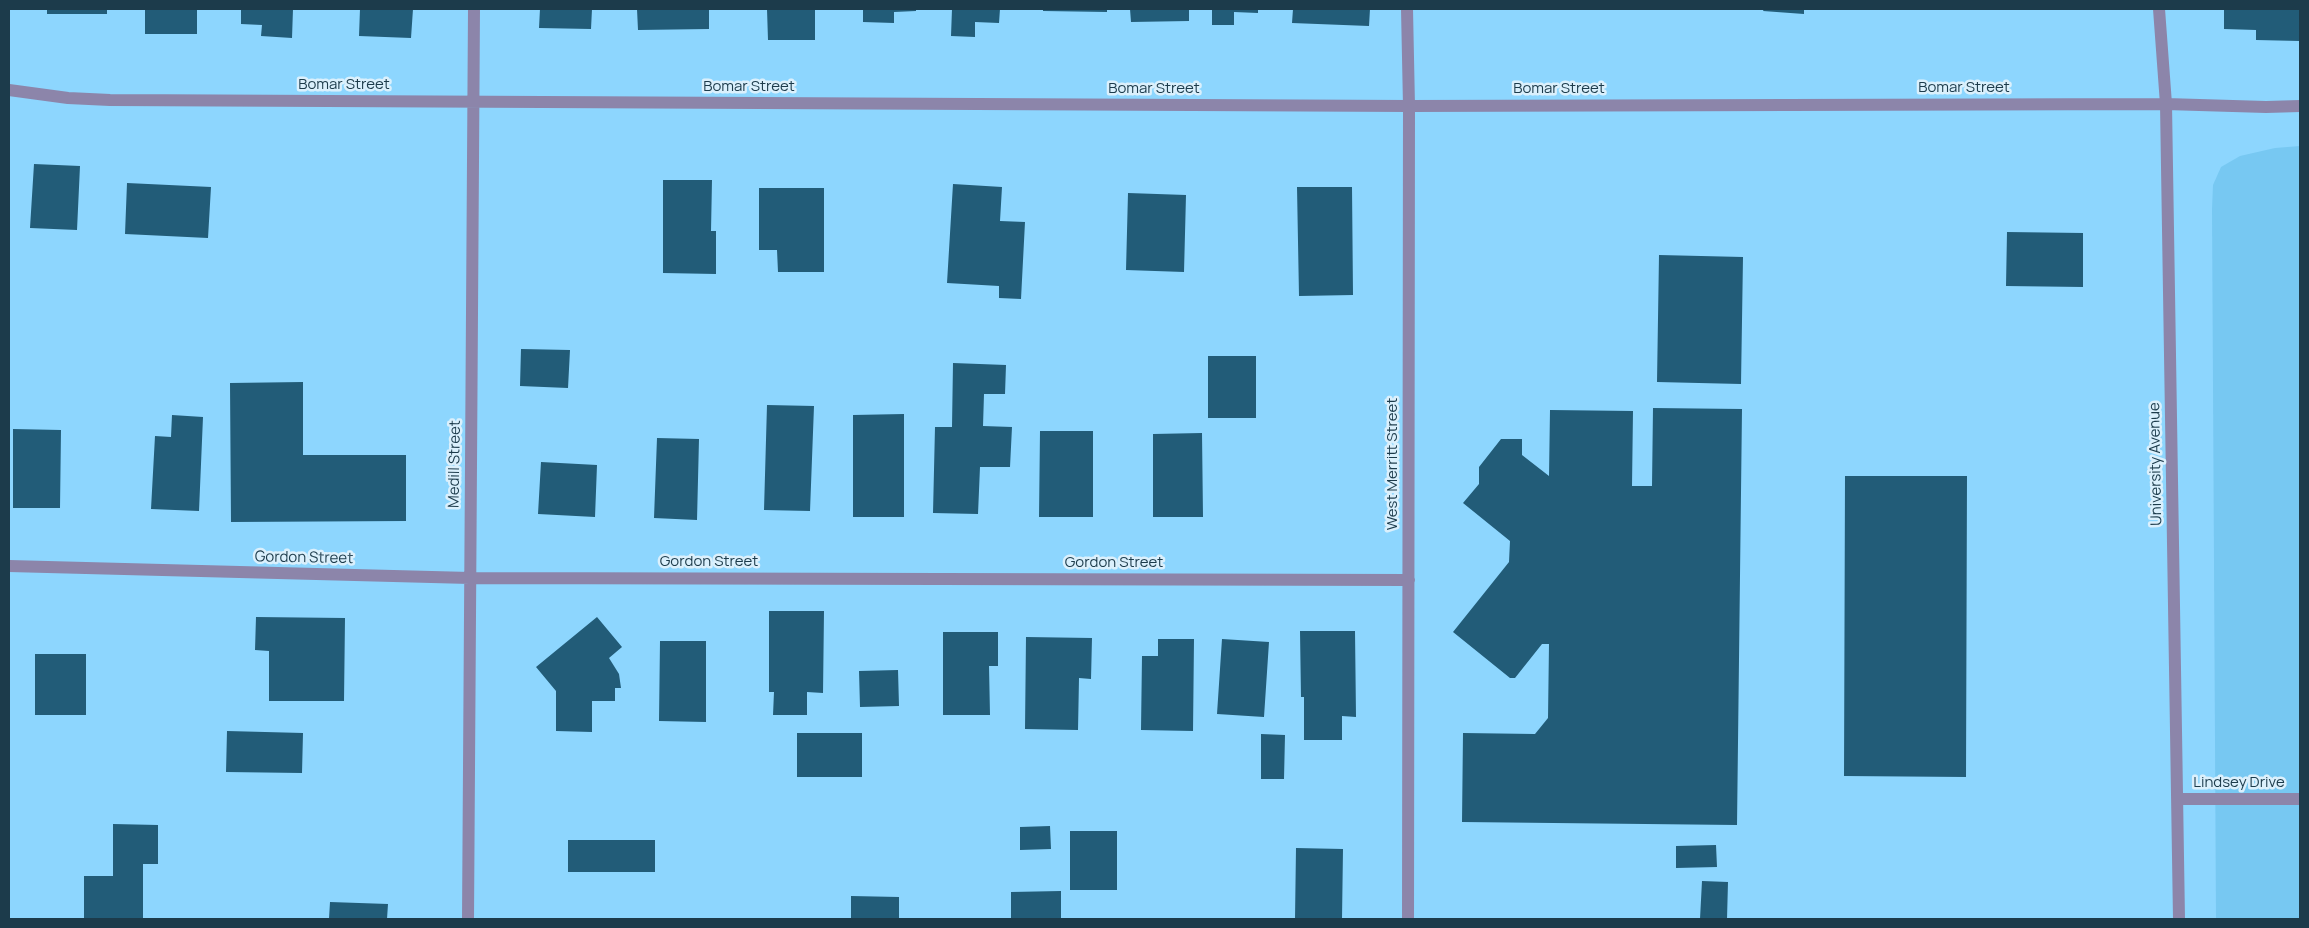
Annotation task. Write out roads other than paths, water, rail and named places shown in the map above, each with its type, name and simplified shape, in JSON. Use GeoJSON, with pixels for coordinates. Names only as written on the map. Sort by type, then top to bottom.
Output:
{"type":"FeatureCollection","features":[{"type":"Feature","properties":{"kind":"street","name":"Medill Street"},"geometry":{"type":"LineString","coordinates":[[468,919],[474,9]]}},
{"type":"Feature","properties":{"kind":"street","name":"West Merritt Street"},"geometry":{"type":"LineString","coordinates":[[1407,9],[1409,106],[1408,919]]}},
{"type":"Feature","properties":{"kind":"street","name":"University Avenue"},"geometry":{"type":"LineString","coordinates":[[2159,9],[2166,104],[2179,919]]}},
{"type":"Feature","properties":{"kind":"street","name":"Bomar Street"},"geometry":{"type":"LineString","coordinates":[[9,90],[68,98],[110,100],[1409,106],[2166,104],[2266,107],[2300,106]]}},
{"type":"Feature","properties":{"kind":"street","name":"Gordon Street"},"geometry":{"type":"LineString","coordinates":[[9,566],[470,578],[1409,580]]}},
{"type":"Feature","properties":{"kind":"street","name":"Lindsey Drive"},"geometry":{"type":"LineString","coordinates":[[2178,799],[2300,799]]}}]}
